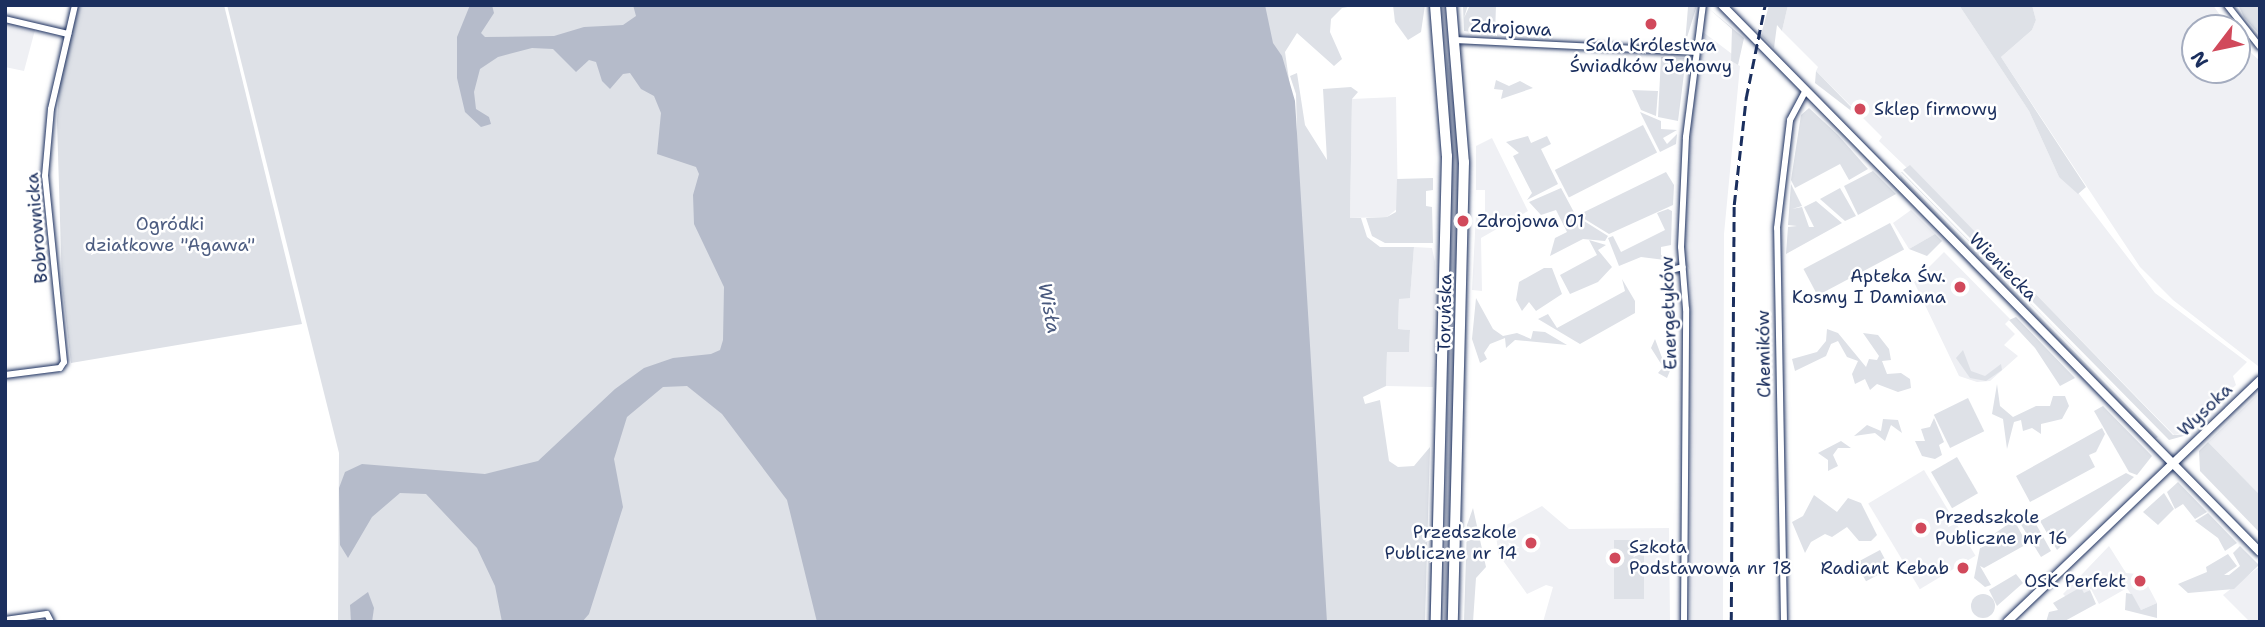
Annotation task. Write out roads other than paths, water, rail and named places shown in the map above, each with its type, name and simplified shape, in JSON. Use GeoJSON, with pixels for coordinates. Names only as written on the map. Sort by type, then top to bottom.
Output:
{"type":"FeatureCollection","features":[{"type":"Feature","properties":{"kind":"main road","name":"Toruńska"},"geometry":{"type":"LineString","coordinates":[[1435,5],[1447,138],[1436,622]]}},
{"type":"Feature","properties":{"kind":"main road","name":"Toruńska"},"geometry":{"type":"LineString","coordinates":[[1451,5],[1464,162],[1453,622]]}},
{"type":"Feature","properties":{"kind":"street","name":"Bobrownicka"},"geometry":{"type":"LineString","coordinates":[[5,375],[62,366],[45,176],[51,109],[75,5]]}},
{"type":"Feature","properties":{"kind":"street","name":"Energetyków"},"geometry":{"type":"LineString","coordinates":[[1684,622],[1683,267],[1686,137],[1703,5]]}},
{"type":"Feature","properties":{"kind":"street","name":"Wieniecka"},"geometry":{"type":"LineString","coordinates":[[1722,5],[2260,552]]}},
{"type":"Feature","properties":{"kind":"street"},"geometry":{"type":"LineString","coordinates":[[2227,5],[2260,47]]}},
{"type":"Feature","properties":{"kind":"street"},"geometry":{"type":"LineString","coordinates":[[5,19],[68,34]]}},
{"type":"Feature","properties":{"kind":"street","name":"Zdrojowa"},"geometry":{"type":"LineString","coordinates":[[1452,40],[1695,52]]}},
{"type":"Feature","properties":{"kind":"street","name":"Chemików"},"geometry":{"type":"LineString","coordinates":[[1784,622],[1777,228],[1790,120],[1807,90]]}},
{"type":"Feature","properties":{"kind":"street"},"geometry":{"type":"LineString","coordinates":[[1671,270],[1683,267]]}},
{"type":"Feature","properties":{"kind":"street","name":"Wysoka"},"geometry":{"type":"LineString","coordinates":[[2007,622],[2260,380]]}},
{"type":"Feature","properties":{"kind":"street"},"geometry":{"type":"LineString","coordinates":[[5,620],[47,614],[51,622]]}},
{"type":"Feature","properties":{"kind":"water","name":"Wisła"},"geometry":{"type":"Polygon","coordinates":[[[470,5],[492,5],[494,13],[481,33],[485,37],[554,36],[584,27],[623,25],[636,16],[633,5],[1265,5],[1273,43],[1282,56],[1295,101],[1327,622],[817,622],[787,500],[722,414],[687,386],[663,387],[627,417],[614,459],[623,507],[589,614],[582,622],[502,622],[495,586],[477,548],[426,494],[400,493],[372,517],[348,558],[340,545],[339,488],[345,472],[362,464],[485,474],[538,461],[615,389],[644,368],[673,358],[711,354],[720,350],[723,340],[724,287],[694,224],[693,195],[699,174],[696,167],[657,154],[661,113],[654,96],[641,89],[630,73],[623,74],[610,89],[602,81],[596,62],[589,60],[576,72],[553,49],[532,48],[498,57],[480,69],[474,92],[476,109],[489,117],[491,124],[481,127],[465,112],[457,78],[457,37],[470,5]]]}},
{"type":"Feature","properties":{"kind":"water"},"geometry":{"type":"Polygon","coordinates":[[[368,592],[374,608],[372,622],[351,622],[350,605],[368,592]]]}},
{"type":"Feature","properties":{"kind":"railway"},"geometry":{"type":"LineString","coordinates":[[1731,622],[1734,205],[1746,98],[1765,5]]}},
{"type":"Feature","properties":{"kind":"place","name":"Sala Królestwa Świadków Jehowy"},"geometry":{"type":"Point","coordinates":[1651,24]}},
{"type":"Feature","properties":{"kind":"place","name":"Sklep firmowy"},"geometry":{"type":"Point","coordinates":[1860,109]}},
{"type":"Feature","properties":{"kind":"place","name":"Zdrojowa 01"},"geometry":{"type":"Point","coordinates":[1463,221]}},
{"type":"Feature","properties":{"kind":"place","name":"Apteka Św. Kosmy I Damiana"},"geometry":{"type":"Point","coordinates":[1960,287]}},
{"type":"Feature","properties":{"kind":"place","name":"Przedszkole Publiczne nr 16"},"geometry":{"type":"Point","coordinates":[1921,528]}},
{"type":"Feature","properties":{"kind":"place","name":"Przedszkole Publiczne nr 14"},"geometry":{"type":"Point","coordinates":[1531,543]}},
{"type":"Feature","properties":{"kind":"place","name":"Szkoła Podstawowa nr 18"},"geometry":{"type":"Point","coordinates":[1615,558]}},
{"type":"Feature","properties":{"kind":"place","name":"Radiant Kebab"},"geometry":{"type":"Point","coordinates":[1963,568]}},
{"type":"Feature","properties":{"kind":"place","name":"OSK Perfekt"},"geometry":{"type":"Point","coordinates":[2140,581]}},
{"type":"Feature","properties":{"kind":"park label","name":"Ogródki działkowe \"Agawa\""},"geometry":{"type":"Point","coordinates":[170,235]}}]}
